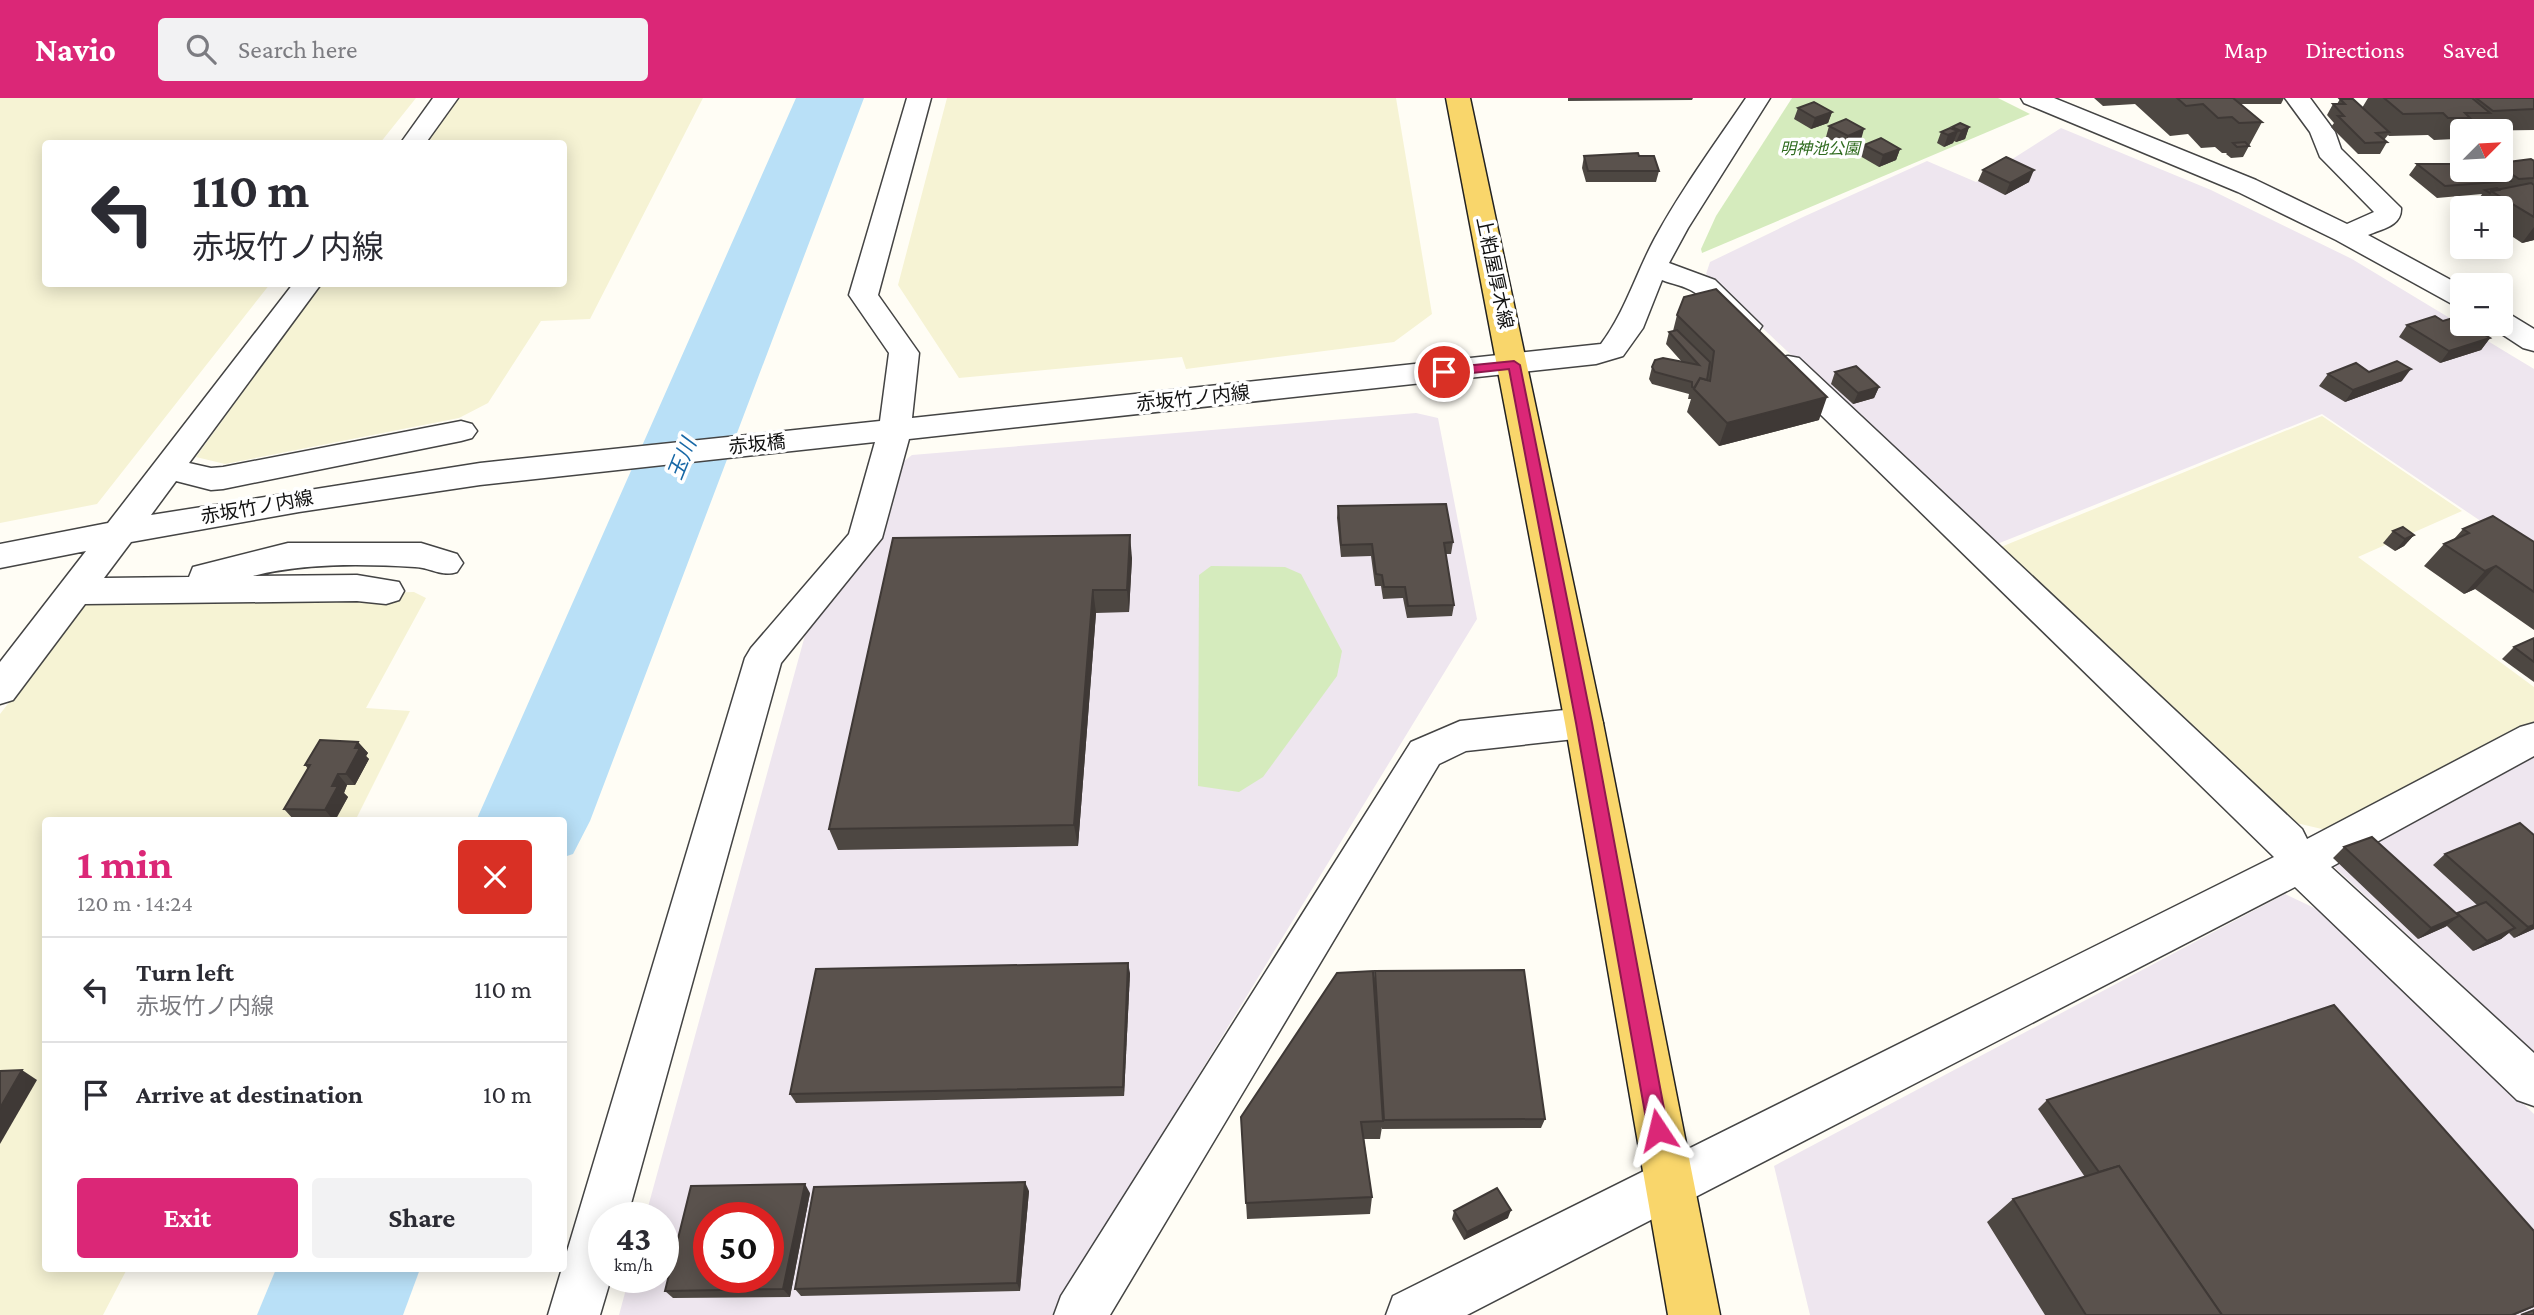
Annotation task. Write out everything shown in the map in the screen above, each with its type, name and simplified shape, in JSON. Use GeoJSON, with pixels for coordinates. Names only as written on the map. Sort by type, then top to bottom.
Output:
{"type":"FeatureCollection","features":[{"type":"Feature","properties":{"kind":"main road","name":"上粕屋厚木線"},"geometry":{"type":"LineString","coordinates":[[1458,98],[1514,365],[1584,723],[1668,1184],[1695,1315]]}},
{"type":"Feature","properties":{"kind":"street"},"geometry":{"type":"LineString","coordinates":[[415,140],[446,98]]}},
{"type":"Feature","properties":{"kind":"street"},"geometry":{"type":"LineString","coordinates":[[574,1315],[764,658],[865,538],[884,430],[904,353],[863,295],[919,98]]}},
{"type":"Feature","properties":{"kind":"street"},"geometry":{"type":"LineString","coordinates":[[1758,98],[1674,229],[1653,267],[1704,286],[2287,841],[2299,864],[2534,1084]]}},
{"type":"Feature","properties":{"kind":"street"},"geometry":{"type":"LineString","coordinates":[[2033,98],[2247,186],[2347,234],[2450,291]]}},
{"type":"Feature","properties":{"kind":"street"},"geometry":{"type":"LineString","coordinates":[[2297,98],[2322,132],[2329,152],[2388,208],[2388,216],[2347,234]]}},
{"type":"Feature","properties":{"kind":"street","name":"赤坂竹ノ内線"},"geometry":{"type":"LineString","coordinates":[[884,430],[1596,355],[1612,350],[1628,328],[1653,267]]}},
{"type":"Feature","properties":{"kind":"street"},"geometry":{"type":"LineString","coordinates":[[0,690],[305,287]]}},
{"type":"Feature","properties":{"kind":"street"},"geometry":{"type":"LineString","coordinates":[[2513,329],[2534,342]]}},
{"type":"Feature","properties":{"kind":"street","name":"赤坂橋"},"geometry":{"type":"LineString","coordinates":[[516,470],[884,430]]}},
{"type":"Feature","properties":{"kind":"street"},"geometry":{"type":"LineString","coordinates":[[168,468],[211,479],[223,478],[461,431]]}},
{"type":"Feature","properties":{"kind":"street","name":"赤坂竹ノ内線"},"geometry":{"type":"LineString","coordinates":[[0,556],[121,531],[327,495],[516,470]]}},
{"type":"Feature","properties":{"kind":"street"},"geometry":{"type":"LineString","coordinates":[[161,589],[288,555],[421,555],[445,563]]}},
{"type":"Feature","properties":{"kind":"street"},"geometry":{"type":"LineString","coordinates":[[74,591],[357,588],[386,591]]}},
{"type":"Feature","properties":{"kind":"street"},"geometry":{"type":"LineString","coordinates":[[1080,1315],[1425,753],[1460,736],[1584,723]]}},
{"type":"Feature","properties":{"kind":"street"},"geometry":{"type":"LineString","coordinates":[[1412,1315],[2299,864],[2311,855],[2534,738]]}},
{"type":"Feature","properties":{"kind":"shaded area"},"geometry":{"type":"Polygon","coordinates":[[[0,98],[416,98],[382,140],[42,140],[42,287],[268,287],[97,504],[0,523],[0,98]]]}},
{"type":"Feature","properties":{"kind":"shaded area"},"geometry":{"type":"Polygon","coordinates":[[[458,98],[703,98],[590,319],[541,321],[488,403],[459,418],[225,464],[196,457],[319,287],[567,287],[567,140],[426,140],[458,98]]]}},
{"type":"Feature","properties":{"kind":"shaded area"},"geometry":{"type":"Polygon","coordinates":[[[947,98],[1396,98],[1432,314],[1394,342],[1186,369],[1182,357],[959,378],[898,285],[947,98]]]}},
{"type":"Feature","properties":{"kind":"shaded area"},"geometry":{"type":"Polygon","coordinates":[[[2061,128],[2211,190],[2352,259],[2450,318],[2450,336],[2479,336],[2534,369],[2534,557],[2322,414],[1992,546],[1706,274],[1710,262],[1927,161],[1976,182],[2061,128]]]}},
{"type":"Feature","properties":{"kind":"shaded area"},"geometry":{"type":"Polygon","coordinates":[[[1416,413],[1438,418],[1477,619],[1052,1315],[619,1315],[625,1293],[679,1293],[679,1202],[649,1202],[807,628],[882,536],[903,462],[912,455],[1416,413]]]}},
{"type":"Feature","properties":{"kind":"shaded area"},"geometry":{"type":"Polygon","coordinates":[[[2322,416],[2462,511],[2358,557],[2534,687],[2534,723],[2326,830],[2288,821],[1996,549],[2322,416]]]}},
{"type":"Feature","properties":{"kind":"shaded area"},"geometry":{"type":"Polygon","coordinates":[[[414,592],[426,598],[366,708],[410,711],[357,817],[42,817],[42,1272],[125,1272],[103,1315],[0,1315],[0,714],[89,600],[414,592]]]}},
{"type":"Feature","properties":{"kind":"shaded area"},"geometry":{"type":"Polygon","coordinates":[[[2534,753],[2534,1052],[2330,863],[2534,753]]]}},
{"type":"Feature","properties":{"kind":"shaded area"},"geometry":{"type":"Polygon","coordinates":[[[2285,894],[2327,914],[2534,1114],[2534,1315],[1810,1315],[1774,1166],[2285,894]]]}},
{"type":"Feature","properties":{"kind":"green space","name":"明神池公園"},"geometry":{"type":"Polygon","coordinates":[[[1792,98],[1998,98],[2030,114],[1702,253],[1701,249],[1716,216],[1792,98]]]}},
{"type":"Feature","properties":{"kind":"green space"},"geometry":{"type":"Polygon","coordinates":[[[1211,566],[1285,567],[1301,574],[1342,651],[1337,676],[1263,777],[1239,792],[1198,786],[1199,575],[1211,566]]]}},
{"type":"Feature","properties":{"kind":"building"},"geometry":{"type":"Polygon","coordinates":[[[2177,98],[2233,98],[2262,122],[2239,123],[2232,117],[2218,118],[2203,104],[2186,106],[2177,98]]]}},
{"type":"Feature","properties":{"kind":"building"},"geometry":{"type":"Polygon","coordinates":[[[2384,98],[2472,98],[2490,113],[2465,113],[2470,118],[2448,118],[2443,113],[2403,114],[2384,98]]]}},
{"type":"Feature","properties":{"kind":"building"},"geometry":{"type":"Polygon","coordinates":[[[2476,98],[2534,98],[2534,109],[2493,111],[2476,98]]]}},
{"type":"Feature","properties":{"kind":"building"},"geometry":{"type":"Polygon","coordinates":[[[2340,99],[2353,99],[2389,132],[2376,133],[2387,142],[2365,143],[2338,116],[2344,116],[2333,104],[2345,104],[2340,99]]]}},
{"type":"Feature","properties":{"kind":"building"},"geometry":{"type":"Polygon","coordinates":[[[1814,102],[1832,112],[1815,118],[1798,108],[1814,102]]]}},
{"type":"Feature","properties":{"kind":"building"},"geometry":{"type":"Polygon","coordinates":[[[1846,119],[1864,129],[1848,136],[1829,126],[1846,119]]]}},
{"type":"Feature","properties":{"kind":"building"},"geometry":{"type":"Polygon","coordinates":[[[1960,123],[1969,127],[1961,131],[1952,127],[1960,123]]]}},
{"type":"Feature","properties":{"kind":"building"},"geometry":{"type":"Polygon","coordinates":[[[1950,128],[1958,131],[1948,135],[1941,132],[1950,128]]]}},
{"type":"Feature","properties":{"kind":"building"},"geometry":{"type":"Polygon","coordinates":[[[1881,138],[1900,149],[1883,155],[1864,145],[1881,138]]]}},
{"type":"Feature","properties":{"kind":"building"},"geometry":{"type":"Polygon","coordinates":[[[2245,142],[2249,146],[2237,147],[2233,143],[2245,142]]]}},
{"type":"Feature","properties":{"kind":"building"},"geometry":{"type":"Polygon","coordinates":[[[1638,153],[1639,156],[1654,156],[1659,171],[1588,171],[1584,156],[1638,153]]]}},
{"type":"Feature","properties":{"kind":"building"},"geometry":{"type":"Polygon","coordinates":[[[2006,157],[2034,170],[2010,183],[1983,170],[2006,157]]]}},
{"type":"Feature","properties":{"kind":"building"},"geometry":{"type":"Polygon","coordinates":[[[2513,161],[2534,161],[2534,178],[2519,179],[2513,175],[2513,161]]]}},
{"type":"Feature","properties":{"kind":"building"},"geometry":{"type":"Polygon","coordinates":[[[2417,164],[2450,164],[2450,182],[2497,182],[2445,186],[2417,164]]]}},
{"type":"Feature","properties":{"kind":"building"},"geometry":{"type":"Polygon","coordinates":[[[2531,183],[2534,185],[2534,217],[2513,204],[2513,196],[2499,196],[2491,191],[2531,183]]]}},
{"type":"Feature","properties":{"kind":"building"},"geometry":{"type":"Polygon","coordinates":[[[1716,289],[1827,397],[1727,423],[1694,389],[1700,378],[1710,381],[1714,351],[1677,315],[1684,297],[1716,289]]]}},
{"type":"Feature","properties":{"kind":"building"},"geometry":{"type":"Polygon","coordinates":[[[2435,316],[2443,321],[2450,319],[2450,336],[2490,338],[2449,351],[2407,325],[2435,316]]]}},
{"type":"Feature","properties":{"kind":"building"},"geometry":{"type":"Polygon","coordinates":[[[1677,330],[1710,362],[1707,380],[1700,378],[1694,388],[1692,382],[1655,372],[1652,367],[1655,360],[1663,358],[1699,365],[1669,332],[1677,330]]]}},
{"type":"Feature","properties":{"kind":"building"},"geometry":{"type":"Polygon","coordinates":[[[2397,361],[2411,369],[2353,390],[2328,374],[2356,363],[2369,372],[2397,361]]]}},
{"type":"Feature","properties":{"kind":"building"},"geometry":{"type":"Polygon","coordinates":[[[1856,366],[1879,387],[1858,393],[1835,372],[1856,366]]]}},
{"type":"Feature","properties":{"kind":"building"},"geometry":{"type":"Polygon","coordinates":[[[1446,504],[1453,542],[1444,543],[1454,605],[1408,606],[1405,587],[1384,587],[1382,575],[1376,574],[1372,544],[1341,545],[1338,506],[1446,504]]]}},
{"type":"Feature","properties":{"kind":"building"},"geometry":{"type":"Polygon","coordinates":[[[2493,516],[2534,542],[2534,592],[2496,566],[2485,571],[2444,544],[2469,533],[2463,529],[2493,516]]]}},
{"type":"Feature","properties":{"kind":"building"},"geometry":{"type":"Polygon","coordinates":[[[2403,527],[2414,535],[2405,539],[2393,531],[2403,527]]]}},
{"type":"Feature","properties":{"kind":"building"},"geometry":{"type":"Polygon","coordinates":[[[1130,535],[1127,590],[1093,590],[1074,825],[829,829],[893,538],[1130,535]]]}},
{"type":"Feature","properties":{"kind":"building"},"geometry":{"type":"Polygon","coordinates":[[[2534,638],[2534,662],[2514,647],[2534,638]]]}},
{"type":"Feature","properties":{"kind":"building"},"geometry":{"type":"Polygon","coordinates":[[[320,740],[358,742],[355,748],[360,748],[346,774],[338,774],[332,786],[338,786],[325,810],[284,809],[310,765],[305,765],[320,740]]]}},
{"type":"Feature","properties":{"kind":"building"},"geometry":{"type":"Polygon","coordinates":[[[2520,823],[2534,835],[2534,925],[2528,927],[2445,854],[2520,823]]]}},
{"type":"Feature","properties":{"kind":"building"},"geometry":{"type":"Polygon","coordinates":[[[2372,837],[2459,916],[2431,928],[2344,847],[2372,837]]]}},
{"type":"Feature","properties":{"kind":"building"},"geometry":{"type":"Polygon","coordinates":[[[2486,902],[2515,928],[2487,941],[2457,913],[2486,902]]]}},
{"type":"Feature","properties":{"kind":"building"},"geometry":{"type":"Polygon","coordinates":[[[1128,963],[1123,1087],[790,1094],[816,969],[1128,963]]]}},
{"type":"Feature","properties":{"kind":"building"},"geometry":{"type":"Polygon","coordinates":[[[1524,970],[1545,1119],[1384,1120],[1375,971],[1524,970]]]}},
{"type":"Feature","properties":{"kind":"building"},"geometry":{"type":"Polygon","coordinates":[[[1373,971],[1383,1121],[1361,1122],[1372,1197],[1246,1203],[1241,1117],[1337,973],[1373,971]]]}},
{"type":"Feature","properties":{"kind":"building"},"geometry":{"type":"Polygon","coordinates":[[[2334,1005],[2534,1231],[2534,1306],[2512,1315],[2222,1315],[2119,1166],[2099,1172],[2047,1100],[2334,1005]]]}},
{"type":"Feature","properties":{"kind":"building"},"geometry":{"type":"Polygon","coordinates":[[[22,1070],[0,1108],[0,1071],[22,1070]]]}},
{"type":"Feature","properties":{"kind":"building"},"geometry":{"type":"Polygon","coordinates":[[[2119,1166],[2222,1315],[2086,1315],[2013,1199],[2119,1166]]]}},
{"type":"Feature","properties":{"kind":"building"},"geometry":{"type":"Polygon","coordinates":[[[1025,1182],[1017,1283],[795,1289],[814,1187],[1025,1182]]]}},
{"type":"Feature","properties":{"kind":"building"},"geometry":{"type":"Polygon","coordinates":[[[805,1184],[784,1284],[784,1202],[693,1202],[693,1291],[679,1291],[679,1234],[691,1186],[805,1184]]]}},
{"type":"Feature","properties":{"kind":"building"},"geometry":{"type":"Polygon","coordinates":[[[1497,1188],[1511,1210],[1467,1232],[1454,1211],[1497,1188]]]}},
{"type":"Feature","properties":{"kind":"building"},"geometry":{"type":"Polygon","coordinates":[[[2534,1310],[2534,1315],[2521,1315],[2534,1310]]]}},
{"type":"Feature","properties":{"kind":"waterway","name":"玉川"},"geometry":{"type":"LineString","coordinates":[[535,817],[830,98]]}},
{"type":"Feature","properties":{"kind":"waterway","name":"玉川"},"geometry":{"type":"LineString","coordinates":[[330,1315],[348,1272]]}},
{"type":"Feature","properties":{"kind":"route"},"geometry":{"type":"LineString","coordinates":[[1444,372],[1514,365],[1584,723],[1658,1130]]}}]}
